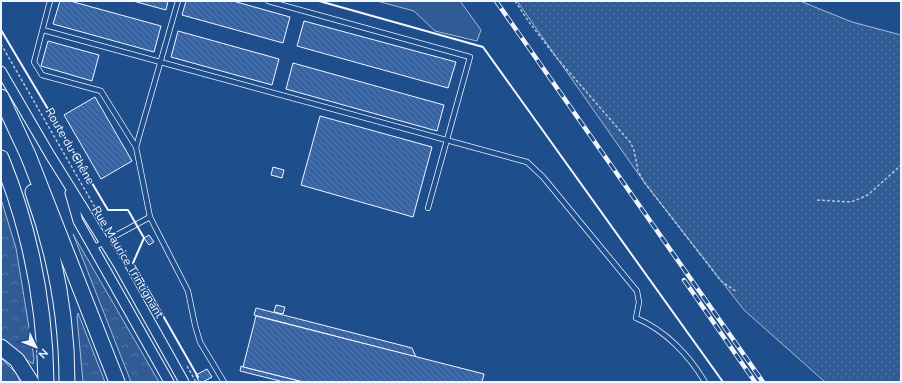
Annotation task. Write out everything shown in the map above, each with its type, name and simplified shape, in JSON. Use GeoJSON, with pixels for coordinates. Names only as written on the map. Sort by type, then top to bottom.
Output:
{"type":"FeatureCollection","features":[{"type":"Feature","properties":{"kind":"highway"},"geometry":{"type":"LineString","coordinates":[[1,97],[28,155],[117,382]]}},
{"type":"Feature","properties":{"kind":"highway"},"geometry":{"type":"LineString","coordinates":[[1,114],[25,169],[46,230],[59,283],[67,382]]}},
{"type":"Feature","properties":{"kind":"highway"},"geometry":{"type":"LineString","coordinates":[[1,158],[24,224],[36,270],[46,361],[46,382]]}},
{"type":"Feature","properties":{"kind":"highway"},"geometry":{"type":"LineString","coordinates":[[1,346],[17,360],[31,382]]}},
{"type":"Feature","properties":{"kind":"street","name":"Rue Maurice Trintignant"},"geometry":{"type":"LineString","coordinates":[[1,71],[50,155],[104,242],[184,382]]}},
{"type":"Feature","properties":{"kind":"street","name":"Rue Maurice Trintignant"},"geometry":{"type":"LineString","coordinates":[[50,155],[71,195],[78,221],[169,382]]}},
{"type":"Feature","properties":{"kind":"lane"},"geometry":{"type":"LineString","coordinates":[[50,1],[34,62],[42,75],[101,91],[136,147],[150,217],[188,291],[200,342],[224,382]]}},
{"type":"Feature","properties":{"kind":"lane"},"geometry":{"type":"LineString","coordinates":[[136,147],[178,1]]}},
{"type":"Feature","properties":{"kind":"lane"},"geometry":{"type":"LineString","coordinates":[[268,1],[470,57],[428,208]]}},
{"type":"Feature","properties":{"kind":"lane"},"geometry":{"type":"LineString","coordinates":[[43,30],[527,162],[543,176],[637,291],[639,302],[636,318],[646,322],[663,333],[685,354],[705,382]]}},
{"type":"Feature","properties":{"kind":"lane"},"geometry":{"type":"LineString","coordinates":[[93,248],[150,217]]}},
{"type":"Feature","properties":{"kind":"path"},"geometry":{"type":"LineString","coordinates":[[515,1],[556,57],[630,142],[634,150],[638,171],[644,182],[721,280],[737,292]]}},
{"type":"Feature","properties":{"kind":"path","name":"Route du Chêne"},"geometry":{"type":"LineString","coordinates":[[1,44],[101,217]]}},
{"type":"Feature","properties":{"kind":"path"},"geometry":{"type":"LineString","coordinates":[[817,200],[851,202],[868,195],[901,165]]}},
{"type":"Feature","properties":{"kind":"path"},"geometry":{"type":"LineString","coordinates":[[184,361],[196,382]]}},
{"type":"Feature","properties":{"kind":"green space"},"geometry":{"type":"Polygon","coordinates":[[[517,1],[800,1],[852,22],[901,35],[901,382],[825,382],[744,310],[644,182],[517,1]]]}},
{"type":"Feature","properties":{"kind":"green space"},"geometry":{"type":"Polygon","coordinates":[[[1,199],[16,248],[34,358],[33,364],[1,343],[1,199]]]}},
{"type":"Feature","properties":{"kind":"green space"},"geometry":{"type":"Polygon","coordinates":[[[73,234],[159,382],[131,382],[73,234]]]}},
{"type":"Feature","properties":{"kind":"green space"},"geometry":{"type":"Polygon","coordinates":[[[78,313],[105,382],[83,382],[77,317],[78,313]]]}},
{"type":"Feature","properties":{"kind":"green space"},"geometry":{"type":"Polygon","coordinates":[[[1,358],[17,374],[20,382],[1,382],[1,358]]]}},
{"type":"Feature","properties":{"kind":"shaded area"},"geometry":{"type":"Polygon","coordinates":[[[377,1],[460,1],[481,30],[477,41],[435,31],[414,11],[377,1]]]}},
{"type":"Feature","properties":{"kind":"building"},"geometry":{"type":"Polygon","coordinates":[[[60,1],[70,1],[161,26],[154,52],[53,24],[60,1]]]}},
{"type":"Feature","properties":{"kind":"building"},"geometry":{"type":"Polygon","coordinates":[[[133,1],[168,1],[166,10],[133,1]]]}},
{"type":"Feature","properties":{"kind":"building"},"geometry":{"type":"Polygon","coordinates":[[[186,1],[233,1],[290,17],[283,43],[182,15],[186,1]]]}},
{"type":"Feature","properties":{"kind":"building"},"geometry":{"type":"Polygon","coordinates":[[[304,21],[456,62],[448,88],[297,46],[304,21]]]}},
{"type":"Feature","properties":{"kind":"building"},"geometry":{"type":"Polygon","coordinates":[[[178,31],[279,59],[272,85],[171,57],[178,31]]]}},
{"type":"Feature","properties":{"kind":"building"},"geometry":{"type":"Polygon","coordinates":[[[48,41],[99,55],[92,81],[41,66],[48,41]]]}},
{"type":"Feature","properties":{"kind":"building"},"geometry":{"type":"Polygon","coordinates":[[[293,63],[444,105],[437,131],[286,89],[293,63]]]}},
{"type":"Feature","properties":{"kind":"building"},"geometry":{"type":"Polygon","coordinates":[[[95,97],[132,161],[101,179],[64,115],[95,97]]]}},
{"type":"Feature","properties":{"kind":"building"},"geometry":{"type":"Polygon","coordinates":[[[320,116],[432,147],[413,217],[301,185],[320,116]]]}},
{"type":"Feature","properties":{"kind":"building"},"geometry":{"type":"Polygon","coordinates":[[[273,167],[284,170],[282,178],[271,175],[273,167]]]}},
{"type":"Feature","properties":{"kind":"building"},"geometry":{"type":"Polygon","coordinates":[[[149,235],[154,242],[149,245],[144,238],[149,235]]]}},
{"type":"Feature","properties":{"kind":"building"},"geometry":{"type":"Polygon","coordinates":[[[276,305],[285,307],[283,314],[274,312],[276,305]]]}},
{"type":"Feature","properties":{"kind":"building"},"geometry":{"type":"Polygon","coordinates":[[[256,308],[412,348],[416,357],[254,315],[256,308]]]}},
{"type":"Feature","properties":{"kind":"building"},"geometry":{"type":"Polygon","coordinates":[[[256,316],[484,374],[482,382],[303,382],[243,367],[256,316]]]}},
{"type":"Feature","properties":{"kind":"building"},"geometry":{"type":"Polygon","coordinates":[[[241,366],[303,382],[284,382],[240,371],[241,366]]]}},
{"type":"Feature","properties":{"kind":"building"},"geometry":{"type":"Polygon","coordinates":[[[207,369],[212,377],[203,382],[199,382],[196,375],[207,369]]]}},
{"type":"Feature","properties":{"kind":"railway"},"geometry":{"type":"LineString","coordinates":[[496,1],[763,382]]}},
{"type":"Feature","properties":{"kind":"railway"},"geometry":{"type":"LineString","coordinates":[[684,280],[755,382]]}},
{"type":"Feature","properties":{"kind":"wall"},"geometry":{"type":"LineString","coordinates":[[319,1],[483,47],[723,382]]}},
{"type":"Feature","properties":{"kind":"wall"},"geometry":{"type":"LineString","coordinates":[[1,30],[108,210],[128,210],[144,238],[133,263],[198,377]]}}]}
